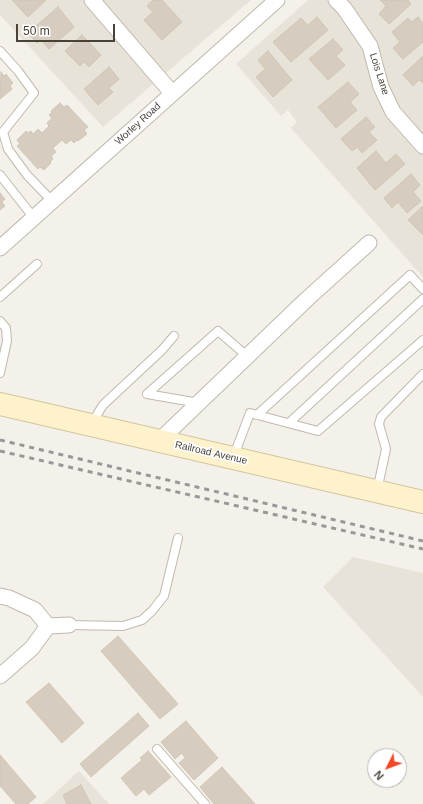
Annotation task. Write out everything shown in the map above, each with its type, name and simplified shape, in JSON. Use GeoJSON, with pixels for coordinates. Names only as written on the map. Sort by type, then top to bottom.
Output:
{"type":"FeatureCollection","features":[{"type":"Feature","properties":{"kind":"main road","name":"Railroad Avenue"},"geometry":{"type":"LineString","coordinates":[[0,404],[423,502]]}},
{"type":"Feature","properties":{"kind":"street","name":"Worley Road"},"geometry":{"type":"LineString","coordinates":[[0,248],[277,0]]}},
{"type":"Feature","properties":{"kind":"street","name":"Lois Lane"},"geometry":{"type":"LineString","coordinates":[[336,0],[344,8],[370,46],[381,87],[394,112],[423,146]]}},
{"type":"Feature","properties":{"kind":"street"},"geometry":{"type":"LineString","coordinates":[[97,2],[172,93]]}},
{"type":"Feature","properties":{"kind":"street"},"geometry":{"type":"LineString","coordinates":[[159,442],[306,299],[369,243]]}},
{"type":"Feature","properties":{"kind":"street"},"geometry":{"type":"LineString","coordinates":[[0,596],[9,598],[35,610],[48,626]]}},
{"type":"Feature","properties":{"kind":"street"},"geometry":{"type":"LineString","coordinates":[[48,626],[69,625]]}},
{"type":"Feature","properties":{"kind":"street"},"geometry":{"type":"LineString","coordinates":[[0,676],[32,648],[48,626]]}},
{"type":"Feature","properties":{"kind":"lane"},"geometry":{"type":"LineString","coordinates":[[0,52],[18,71],[34,93],[2,131],[8,149],[27,175],[52,201]]}},
{"type":"Feature","properties":{"kind":"lane"},"geometry":{"type":"LineString","coordinates":[[0,175],[34,218]]}},
{"type":"Feature","properties":{"kind":"lane"},"geometry":{"type":"LineString","coordinates":[[0,297],[37,264]]}},
{"type":"Feature","properties":{"kind":"lane"},"geometry":{"type":"LineString","coordinates":[[257,415],[410,275],[423,289]]}},
{"type":"Feature","properties":{"kind":"lane"},"geometry":{"type":"LineString","coordinates":[[289,423],[423,299]]}},
{"type":"Feature","properties":{"kind":"lane"},"geometry":{"type":"LineString","coordinates":[[0,321],[6,328],[7,341],[3,347],[0,373]]}},
{"type":"Feature","properties":{"kind":"lane"},"geometry":{"type":"LineString","coordinates":[[199,403],[147,394],[218,331],[247,356]]}},
{"type":"Feature","properties":{"kind":"lane"},"geometry":{"type":"LineString","coordinates":[[92,426],[103,405],[162,350],[174,336]]}},
{"type":"Feature","properties":{"kind":"lane"},"geometry":{"type":"LineString","coordinates":[[233,458],[250,413],[318,431],[423,340]]}},
{"type":"Feature","properties":{"kind":"lane"},"geometry":{"type":"LineString","coordinates":[[377,491],[386,449],[379,424],[381,417],[423,374]]}},
{"type":"Feature","properties":{"kind":"lane"},"geometry":{"type":"LineString","coordinates":[[69,625],[123,626],[142,620],[152,611],[164,596],[178,538]]}},
{"type":"Feature","properties":{"kind":"lane"},"geometry":{"type":"LineString","coordinates":[[157,749],[205,804]]}},
{"type":"Feature","properties":{"kind":"shaded area"},"geometry":{"type":"Polygon","coordinates":[[[0,0],[251,0],[103,127],[0,15],[0,0]]]}},
{"type":"Feature","properties":{"kind":"shaded area"},"geometry":{"type":"Polygon","coordinates":[[[308,0],[423,0],[423,277],[291,128],[297,122],[288,110],[281,116],[236,64],[308,0]]]}},
{"type":"Feature","properties":{"kind":"shaded area"},"geometry":{"type":"Polygon","coordinates":[[[353,557],[423,573],[423,697],[323,587],[353,557]]]}},
{"type":"Feature","properties":{"kind":"shaded area"},"geometry":{"type":"Polygon","coordinates":[[[79,771],[109,804],[43,804],[79,771]]]}},
{"type":"Feature","properties":{"kind":"building"},"geometry":{"type":"Polygon","coordinates":[[[12,0],[46,0],[28,17],[12,0]]]}},
{"type":"Feature","properties":{"kind":"building"},"geometry":{"type":"Polygon","coordinates":[[[153,0],[162,0],[182,22],[162,40],[144,20],[153,12],[147,6],[153,0]]]}},
{"type":"Feature","properties":{"kind":"building"},"geometry":{"type":"Polygon","coordinates":[[[380,0],[408,0],[411,4],[389,24],[379,14],[386,6],[380,0]]]}},
{"type":"Feature","properties":{"kind":"building"},"geometry":{"type":"Polygon","coordinates":[[[58,7],[74,27],[49,49],[41,40],[37,43],[28,33],[58,7]]]}},
{"type":"Feature","properties":{"kind":"building"},"geometry":{"type":"Polygon","coordinates":[[[317,17],[328,30],[291,62],[273,42],[301,18],[308,25],[317,17]]]}},
{"type":"Feature","properties":{"kind":"building"},"geometry":{"type":"Polygon","coordinates":[[[418,17],[423,23],[423,42],[403,59],[393,48],[400,42],[392,32],[408,18],[412,22],[418,17]]]}},
{"type":"Feature","properties":{"kind":"building"},"geometry":{"type":"Polygon","coordinates":[[[82,35],[101,55],[89,67],[84,62],[80,66],[65,51],[82,35]]]}},
{"type":"Feature","properties":{"kind":"building"},"geometry":{"type":"Polygon","coordinates":[[[333,39],[343,50],[336,56],[345,65],[328,80],[309,59],[333,39]]]}},
{"type":"Feature","properties":{"kind":"building"},"geometry":{"type":"Polygon","coordinates":[[[268,51],[292,80],[273,97],[256,77],[265,69],[258,60],[268,51]]]}},
{"type":"Feature","properties":{"kind":"building"},"geometry":{"type":"Polygon","coordinates":[[[423,56],[423,83],[419,80],[413,86],[403,75],[423,56]]]}},
{"type":"Feature","properties":{"kind":"building"},"geometry":{"type":"Polygon","coordinates":[[[109,67],[119,79],[109,88],[113,92],[98,105],[84,89],[109,67]]]}},
{"type":"Feature","properties":{"kind":"building"},"geometry":{"type":"Polygon","coordinates":[[[1,72],[4,76],[6,74],[13,83],[10,86],[12,89],[0,99],[1,72]]]}},
{"type":"Feature","properties":{"kind":"building"},"geometry":{"type":"Polygon","coordinates":[[[348,82],[359,94],[350,102],[357,110],[336,128],[318,107],[348,82]]]}},
{"type":"Feature","properties":{"kind":"building"},"geometry":{"type":"Polygon","coordinates":[[[60,103],[64,107],[67,105],[88,127],[84,130],[87,134],[74,143],[71,140],[66,144],[62,140],[53,148],[56,152],[51,156],[53,159],[50,162],[51,163],[44,170],[40,167],[38,169],[17,146],[20,144],[17,140],[26,131],[28,133],[31,131],[33,134],[38,129],[42,133],[49,126],[47,123],[52,118],[49,115],[52,112],[51,111],[60,103]]]}},
{"type":"Feature","properties":{"kind":"building"},"geometry":{"type":"Polygon","coordinates":[[[366,117],[375,127],[369,132],[377,140],[362,153],[357,147],[352,151],[341,139],[366,117]]]}},
{"type":"Feature","properties":{"kind":"building"},"geometry":{"type":"Polygon","coordinates":[[[376,151],[386,163],[396,154],[405,164],[375,190],[357,168],[376,151]]]}},
{"type":"Feature","properties":{"kind":"building"},"geometry":{"type":"Polygon","coordinates":[[[411,174],[420,185],[413,192],[421,201],[407,213],[398,202],[392,208],[384,198],[411,174]]]}},
{"type":"Feature","properties":{"kind":"building"},"geometry":{"type":"Polygon","coordinates":[[[0,193],[5,199],[2,202],[5,206],[0,210],[0,193]]]}},
{"type":"Feature","properties":{"kind":"building"},"geometry":{"type":"Polygon","coordinates":[[[422,207],[423,208],[423,235],[408,220],[422,207]]]}},
{"type":"Feature","properties":{"kind":"building"},"geometry":{"type":"Polygon","coordinates":[[[118,636],[178,704],[160,719],[101,651],[118,636]]]}},
{"type":"Feature","properties":{"kind":"building"},"geometry":{"type":"Polygon","coordinates":[[[49,683],[84,723],[62,743],[26,702],[49,683]]]}},
{"type":"Feature","properties":{"kind":"building"},"geometry":{"type":"Polygon","coordinates":[[[138,713],[149,726],[91,777],[80,764],[138,713]]]}},
{"type":"Feature","properties":{"kind":"building"},"geometry":{"type":"Polygon","coordinates":[[[186,721],[218,758],[194,780],[179,763],[185,758],[182,753],[175,759],[161,742],[186,721]]]}},
{"type":"Feature","properties":{"kind":"building"},"geometry":{"type":"Polygon","coordinates":[[[148,751],[171,777],[149,795],[144,789],[136,796],[121,778],[142,760],[140,758],[148,751]]]}},
{"type":"Feature","properties":{"kind":"building"},"geometry":{"type":"Polygon","coordinates":[[[0,755],[36,797],[28,804],[16,804],[0,786],[0,755]]]}},
{"type":"Feature","properties":{"kind":"building"},"geometry":{"type":"Polygon","coordinates":[[[222,767],[255,804],[214,804],[200,787],[222,767]]]}},
{"type":"Feature","properties":{"kind":"building"},"geometry":{"type":"Polygon","coordinates":[[[81,785],[91,804],[67,804],[63,795],[81,785]]]}},
{"type":"Feature","properties":{"kind":"railway"},"geometry":{"type":"LineString","coordinates":[[0,440],[423,541]]}},
{"type":"Feature","properties":{"kind":"railway"},"geometry":{"type":"LineString","coordinates":[[0,451],[423,549]]}}]}
